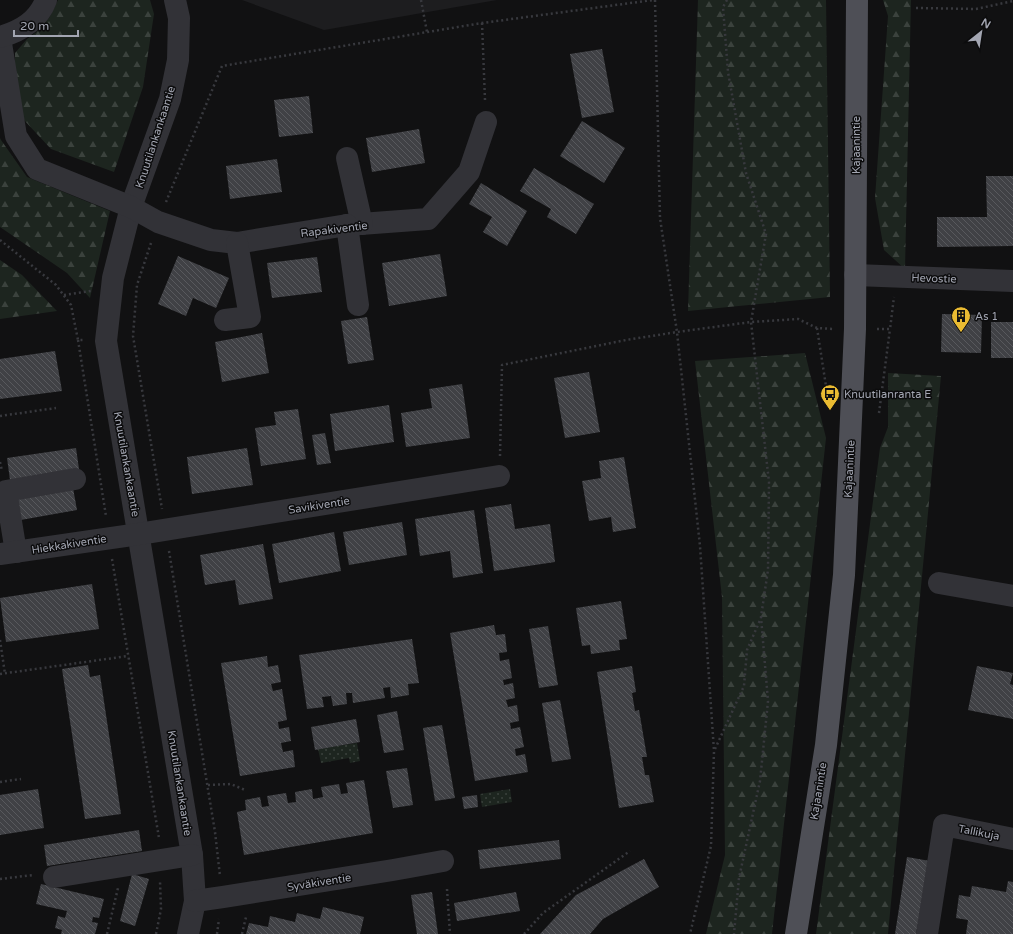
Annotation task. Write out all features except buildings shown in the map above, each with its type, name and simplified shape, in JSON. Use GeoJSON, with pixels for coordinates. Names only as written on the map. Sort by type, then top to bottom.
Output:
{"type":"FeatureCollection","features":[{"type":"Feature","properties":{"kind":"main road","name":"Kajaanintie"},"geometry":{"type":"LineString","coordinates":[[796,934],[826,745],[844,575],[855,329],[857,0]]}},
{"type":"Feature","properties":{"kind":"street"},"geometry":{"type":"LineString","coordinates":[[0,37],[14,33],[27,25],[38,15],[46,0]]}},
{"type":"Feature","properties":{"kind":"street","name":"Knuutilankankaantie"},"geometry":{"type":"LineString","coordinates":[[175,0],[179,18],[178,60],[170,99],[132,207],[112,278],[106,341],[192,855],[195,901],[188,934]]}},
{"type":"Feature","properties":{"kind":"street","name":"Rapakiventie"},"geometry":{"type":"LineString","coordinates":[[0,37],[16,136],[37,169],[132,207],[158,222],[211,240],[237,243],[354,225],[428,219],[469,172],[486,122]]}},
{"type":"Feature","properties":{"kind":"street"},"geometry":{"type":"LineString","coordinates":[[347,158],[354,225],[358,305]]}},
{"type":"Feature","properties":{"kind":"street"},"geometry":{"type":"LineString","coordinates":[[225,320],[250,317],[237,243]]}},
{"type":"Feature","properties":{"kind":"street","name":"Hevostie"},"geometry":{"type":"LineString","coordinates":[[855,274],[1013,281]]}},
{"type":"Feature","properties":{"kind":"street","name":"Savikiventie"},"geometry":{"type":"LineString","coordinates":[[139,534],[499,476]]}},
{"type":"Feature","properties":{"kind":"street"},"geometry":{"type":"LineString","coordinates":[[8,553],[6,491],[75,479]]}},
{"type":"Feature","properties":{"kind":"street","name":"Hiekkakiventie"},"geometry":{"type":"LineString","coordinates":[[8,553],[139,534]]}},
{"type":"Feature","properties":{"kind":"street"},"geometry":{"type":"LineString","coordinates":[[939,583],[1013,596]]}},
{"type":"Feature","properties":{"kind":"street","name":"Tallikuja"},"geometry":{"type":"LineString","coordinates":[[927,934],[944,825],[1013,839]]}},
{"type":"Feature","properties":{"kind":"street"},"geometry":{"type":"LineString","coordinates":[[54,877],[192,855]]}},
{"type":"Feature","properties":{"kind":"street","name":"Syväkiventie"},"geometry":{"type":"LineString","coordinates":[[195,901],[393,870],[443,860]]}},
{"type":"Feature","properties":{"kind":"path"},"geometry":{"type":"LineString","coordinates":[[421,0],[427,32]]}},
{"type":"Feature","properties":{"kind":"path"},"geometry":{"type":"LineString","coordinates":[[217,934],[222,897],[216,832],[133,336],[137,285],[158,222],[222,66],[482,23],[654,0],[660,218],[677,332],[700,546],[714,751],[711,846],[690,934]]}},
{"type":"Feature","properties":{"kind":"path"},"geometry":{"type":"LineString","coordinates":[[727,0],[724,7],[728,72],[746,173],[766,234],[751,322],[768,482],[768,570],[761,617],[768,701],[760,781],[739,878],[734,934]]}},
{"type":"Feature","properties":{"kind":"path"},"geometry":{"type":"LineString","coordinates":[[916,8],[976,9],[1013,1]]}},
{"type":"Feature","properties":{"kind":"path"},"geometry":{"type":"LineString","coordinates":[[482,23],[486,122]]}},
{"type":"Feature","properties":{"kind":"path"},"geometry":{"type":"LineString","coordinates":[[0,240],[56,285],[71,305],[104,503],[108,538],[160,840],[161,909],[156,934]]}},
{"type":"Feature","properties":{"kind":"path"},"geometry":{"type":"LineString","coordinates":[[879,413],[897,277]]}},
{"type":"Feature","properties":{"kind":"path"},"geometry":{"type":"LineString","coordinates":[[499,476],[502,365],[626,340],[751,322],[798,319],[816,328],[890,329]]}},
{"type":"Feature","properties":{"kind":"path"},"geometry":{"type":"LineString","coordinates":[[816,328],[829,403]]}},
{"type":"Feature","properties":{"kind":"path"},"geometry":{"type":"LineString","coordinates":[[78,340],[106,341],[133,336]]}},
{"type":"Feature","properties":{"kind":"path"},"geometry":{"type":"LineString","coordinates":[[0,416],[56,408]]}},
{"type":"Feature","properties":{"kind":"path"},"geometry":{"type":"LineString","coordinates":[[714,751],[744,686],[747,650],[761,617]]}},
{"type":"Feature","properties":{"kind":"path"},"geometry":{"type":"LineString","coordinates":[[0,640],[5,674]]}},
{"type":"Feature","properties":{"kind":"path"},"geometry":{"type":"LineString","coordinates":[[0,674],[128,656]]}},
{"type":"Feature","properties":{"kind":"path"},"geometry":{"type":"LineString","coordinates":[[0,782],[20,779]]}},
{"type":"Feature","properties":{"kind":"path"},"geometry":{"type":"LineString","coordinates":[[208,785],[231,784],[245,790]]}},
{"type":"Feature","properties":{"kind":"path"},"geometry":{"type":"LineString","coordinates":[[524,934],[543,913],[630,851]]}},
{"type":"Feature","properties":{"kind":"path"},"geometry":{"type":"LineString","coordinates":[[107,934],[123,866]]}},
{"type":"Feature","properties":{"kind":"path"},"geometry":{"type":"LineString","coordinates":[[0,879],[43,874],[54,877]]}},
{"type":"Feature","properties":{"kind":"path"},"geometry":{"type":"LineString","coordinates":[[447,889],[450,934]]}},
{"type":"Feature","properties":{"kind":"path"},"geometry":{"type":"LineString","coordinates":[[242,934],[246,918],[253,916]]}},
{"type":"Feature","properties":{"kind":"shaded area"},"geometry":{"type":"Polygon","coordinates":[[[242,0],[497,0],[324,30],[242,0]]]}},
{"type":"Feature","properties":{"kind":"green space"},"geometry":{"type":"Polygon","coordinates":[[[58,0],[150,0],[154,14],[143,87],[114,172],[51,149],[23,119],[15,74],[15,53],[49,18],[58,0]]]}},
{"type":"Feature","properties":{"kind":"green space"},"geometry":{"type":"Polygon","coordinates":[[[698,0],[826,0],[830,297],[688,311],[698,0]]]}},
{"type":"Feature","properties":{"kind":"green space"},"geometry":{"type":"Polygon","coordinates":[[[883,0],[911,0],[905,269],[884,250],[875,198],[888,16],[883,0]]]}},
{"type":"Feature","properties":{"kind":"green space"},"geometry":{"type":"Polygon","coordinates":[[[0,138],[27,177],[110,211],[90,298],[67,273],[0,227],[0,138]]]}},
{"type":"Feature","properties":{"kind":"green space"},"geometry":{"type":"Polygon","coordinates":[[[0,260],[22,275],[57,311],[0,319],[0,260]]]}},
{"type":"Feature","properties":{"kind":"green space"},"geometry":{"type":"Polygon","coordinates":[[[805,353],[826,438],[772,934],[706,934],[725,855],[722,597],[695,361],[805,353]]]}},
{"type":"Feature","properties":{"kind":"green space"},"geometry":{"type":"Polygon","coordinates":[[[888,373],[941,376],[888,934],[816,934],[880,448],[888,427],[888,373]]]}},
{"type":"Feature","properties":{"kind":"green space"},"geometry":{"type":"Polygon","coordinates":[[[357,743],[360,761],[350,763],[349,758],[321,763],[318,749],[357,743]]]}},
{"type":"Feature","properties":{"kind":"green space"},"geometry":{"type":"Polygon","coordinates":[[[510,789],[512,802],[482,807],[480,794],[510,789]]]}},
{"type":"Feature","properties":{"kind":"place","name":"As 1"},"geometry":{"type":"Point","coordinates":[961,333]}},
{"type":"Feature","properties":{"kind":"place","name":"Knuutilanranta E"},"geometry":{"type":"Point","coordinates":[830,411]}}]}
